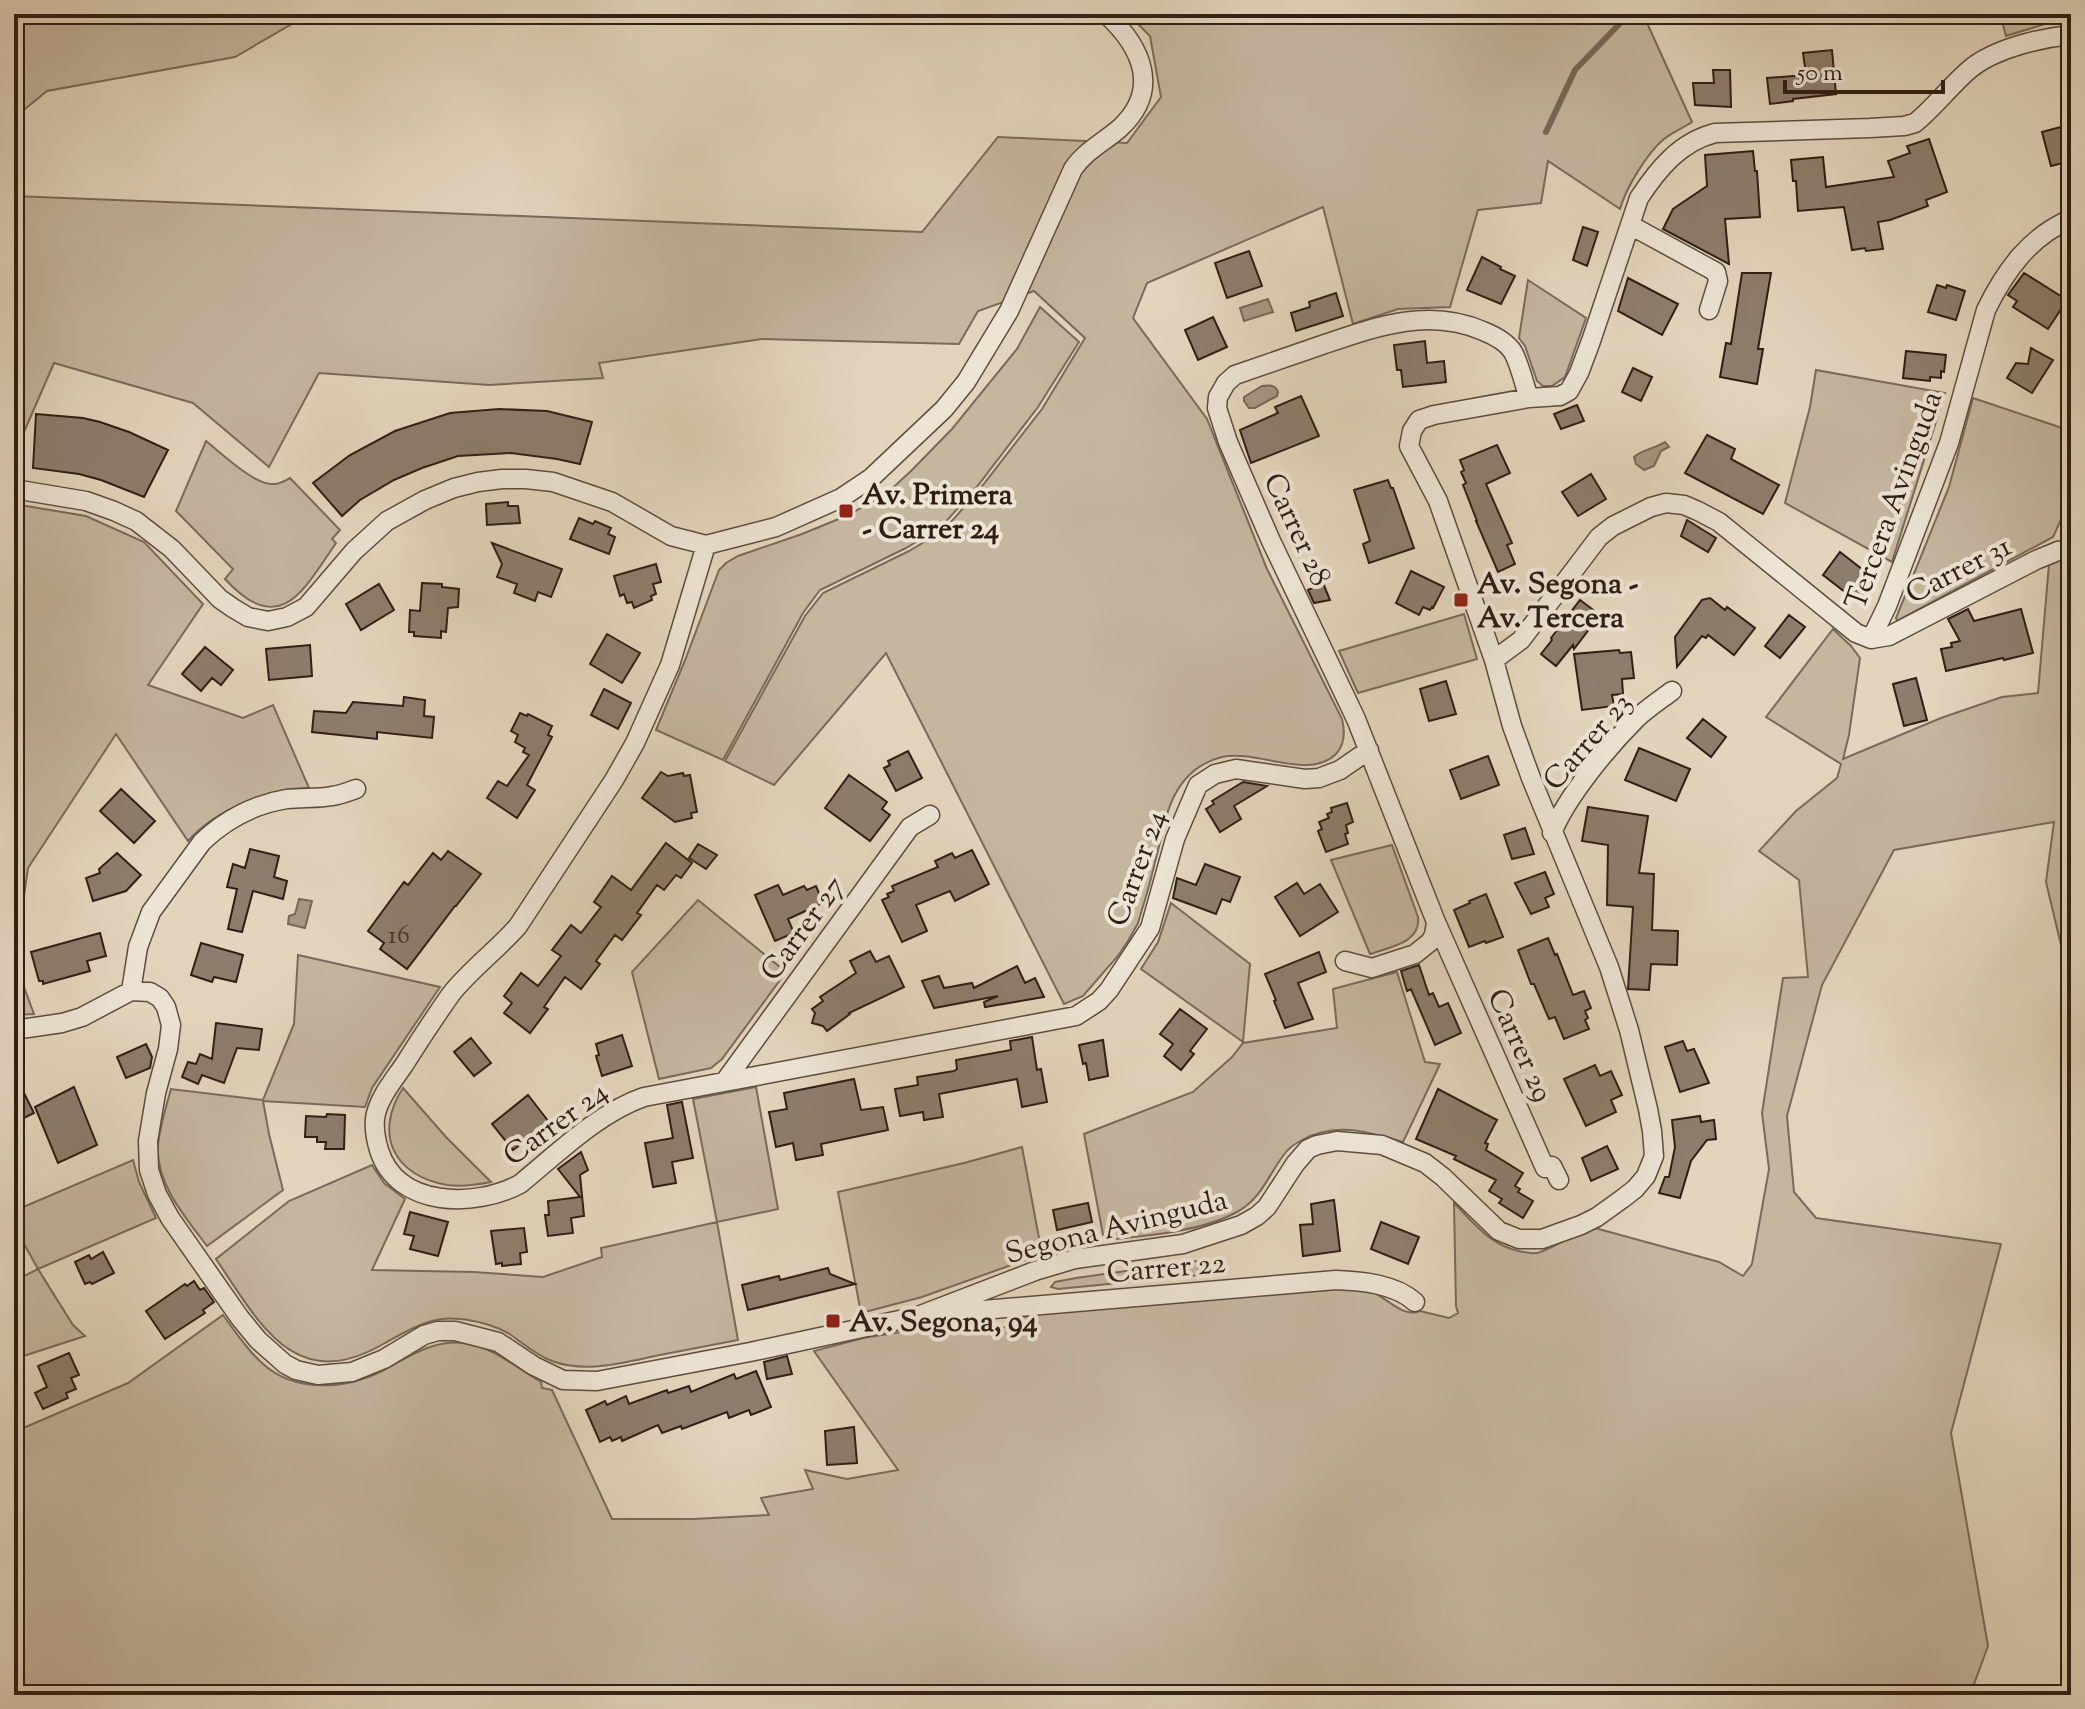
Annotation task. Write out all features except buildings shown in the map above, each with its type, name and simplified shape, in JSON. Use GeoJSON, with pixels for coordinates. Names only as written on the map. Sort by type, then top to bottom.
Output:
{"type":"FeatureCollection","features":[{"type":"Feature","properties":{"kind":"street"},"geometry":{"type":"LineString","coordinates":[[14,489],[86,501],[136,521],[172,549],[220,599],[248,617],[268,621],[287,617],[306,607],[354,551],[387,521],[425,500],[478,482],[514,479],[553,482],[612,502],[671,536],[706,545],[776,527],[812,513],[871,478],[944,409],[966,382],[1009,311],[1073,169],[1082,156],[1119,129],[1138,105],[1143,91],[1142,65],[1128,38],[1106,14]]}},
{"type":"Feature","properties":{"kind":"street","name":"Segona Avinguda"},"geometry":{"type":"LineString","coordinates":[[131,991],[150,992],[160,998],[171,1025],[148,1141],[149,1170],[157,1194],[170,1218],[240,1318],[273,1355],[296,1370],[318,1375],[352,1372],[384,1359],[424,1335],[455,1331],[498,1342],[534,1366],[563,1380],[597,1381],[918,1316],[1075,1259],[1183,1244],[1241,1225],[1267,1207],[1308,1149],[1337,1141],[1382,1145],[1425,1163],[1499,1231],[1519,1239],[1542,1239],[1597,1217],[1635,1189],[1646,1176],[1654,1156],[1652,1131],[1629,1030],[1609,967],[1552,833],[1512,726],[1494,660],[1438,501],[1409,446],[1412,431],[1419,420],[1529,398],[1560,396],[1569,391],[1596,327],[1639,198],[1674,154],[1702,137],[1737,131],[1904,126],[1915,123],[1957,81],[1987,59],[2033,41],[2071,35]]}},
{"type":"Feature","properties":{"kind":"street","name":"Tercera Avinguda"},"geometry":{"type":"LineString","coordinates":[[1494,660],[1521,640],[1599,537],[1626,519],[1666,503],[1684,505],[1719,522],[1856,633],[1871,639],[1887,606],[1949,443],[1990,301],[2018,257],[2043,233],[2071,219]]}},
{"type":"Feature","properties":{"kind":"street"},"geometry":{"type":"LineString","coordinates":[[1630,225],[1716,272],[1718,281],[1709,310]]}},
{"type":"Feature","properties":{"kind":"street","name":"Carrer 28"},"geometry":{"type":"LineString","coordinates":[[1436,922],[1356,719],[1271,541],[1228,442],[1217,408],[1218,397],[1221,389],[1235,375],[1363,331],[1393,323],[1441,320],[1467,325],[1505,344],[1512,351],[1529,398]]}},
{"type":"Feature","properties":{"kind":"street","name":"Carrer 24"},"geometry":{"type":"LineString","coordinates":[[706,545],[670,665],[627,758],[518,926],[460,982],[382,1099],[375,1119],[375,1131],[387,1169],[401,1183],[432,1196],[470,1199],[496,1194],[520,1184],[605,1116],[624,1105],[657,1094],[1076,1016],[1099,1001],[1109,990],[1150,928],[1175,839],[1193,793],[1205,779],[1224,770],[1236,769],[1305,779],[1319,778],[1340,770],[1369,750]]}},
{"type":"Feature","properties":{"kind":"street","name":"Carrer 31"},"geometry":{"type":"LineString","coordinates":[[1871,639],[1889,636],[2036,560],[2071,549]]}},
{"type":"Feature","properties":{"kind":"street","name":"Carrer 23"},"geometry":{"type":"LineString","coordinates":[[1552,833],[1568,801],[1596,765],[1638,718],[1672,691]]}},
{"type":"Feature","properties":{"kind":"street"},"geometry":{"type":"LineString","coordinates":[[14,1030],[82,1017],[131,991],[138,947],[151,912],[211,834],[242,813],[259,807],[285,800],[330,797],[356,789]]}},
{"type":"Feature","properties":{"kind":"street","name":"Carrer 27"},"geometry":{"type":"LineString","coordinates":[[725,1081],[910,827],[930,815]]}},
{"type":"Feature","properties":{"kind":"street"},"geometry":{"type":"LineString","coordinates":[[1345,961],[1372,968],[1415,954],[1430,942],[1436,922]]}},
{"type":"Feature","properties":{"kind":"street","name":"Carrer 29"},"geometry":{"type":"LineString","coordinates":[[1436,922],[1545,1168],[1552,1166],[1559,1180]]}},
{"type":"Feature","properties":{"kind":"street","name":"Carrer 22"},"geometry":{"type":"LineString","coordinates":[[918,1316],[1318,1281],[1351,1281],[1380,1286],[1407,1295],[1415,1302]]}},
{"type":"Feature","properties":{"kind":"shaded area"},"geometry":{"type":"Polygon","coordinates":[[[14,14],[309,14],[235,57],[47,91],[14,118],[14,14]]]}},
{"type":"Feature","properties":{"kind":"shaded area"},"geometry":{"type":"Polygon","coordinates":[[[1128,14],[1736,14],[1647,23],[1692,122],[1664,139],[1651,153],[1632,181],[1620,209],[1548,161],[1541,203],[1478,210],[1450,307],[1398,309],[1353,324],[1323,207],[1147,283],[1133,318],[1207,419],[1267,569],[1342,719],[1344,737],[1336,754],[1324,762],[1297,765],[1251,757],[1222,757],[1188,776],[1176,792],[1168,811],[1138,923],[1117,957],[1083,996],[1064,1004],[886,653],[774,785],[725,761],[805,616],[823,593],[909,551],[944,530],[1042,409],[1085,338],[1034,291],[978,311],[959,344],[762,339],[599,363],[603,378],[489,385],[319,373],[269,467],[193,403],[54,363],[14,455],[14,196],[922,232],[998,137],[1127,143],[1161,97],[1150,36],[1128,14]]]}},
{"type":"Feature","properties":{"kind":"shaded area"},"geometry":{"type":"Polygon","coordinates":[[[2000,14],[2047,14],[2048,23],[2006,36],[2000,14]]]}},
{"type":"Feature","properties":{"kind":"shaded area"},"geometry":{"type":"Polygon","coordinates":[[[1528,280],[1586,318],[1565,377],[1552,386],[1543,386],[1537,381],[1525,346],[1519,338],[1528,280]]]}},
{"type":"Feature","properties":{"kind":"shaded area"},"geometry":{"type":"Polygon","coordinates":[[[1268,299],[1273,312],[1244,321],[1240,308],[1268,299]]]}},
{"type":"Feature","properties":{"kind":"shaded area"},"geometry":{"type":"Polygon","coordinates":[[[1040,307],[1079,342],[1038,407],[976,488],[941,527],[906,548],[820,590],[803,613],[723,760],[656,730],[719,570],[738,556],[846,516],[885,495],[952,429],[1017,349],[1040,307]]]}},
{"type":"Feature","properties":{"kind":"shaded area"},"geometry":{"type":"Polygon","coordinates":[[[1816,370],[1945,393],[1892,562],[1785,503],[1810,407],[1816,370]]]}},
{"type":"Feature","properties":{"kind":"shaded area"},"geometry":{"type":"Polygon","coordinates":[[[1262,386],[1273,386],[1277,389],[1277,396],[1249,408],[1244,397],[1262,386]]]}},
{"type":"Feature","properties":{"kind":"shaded area"},"geometry":{"type":"Polygon","coordinates":[[[1973,398],[2071,431],[2071,498],[2053,537],[1897,621],[1949,487],[1973,398]]]}},
{"type":"Feature","properties":{"kind":"shaded area"},"geometry":{"type":"Polygon","coordinates":[[[206,441],[264,483],[276,484],[290,478],[340,530],[332,539],[336,543],[312,577],[289,602],[276,607],[261,605],[244,597],[225,579],[233,569],[176,511],[206,441]]]}},
{"type":"Feature","properties":{"kind":"shaded area"},"geometry":{"type":"Polygon","coordinates":[[[1665,442],[1669,447],[1661,451],[1654,466],[1644,470],[1636,464],[1634,457],[1665,442]]]}},
{"type":"Feature","properties":{"kind":"shaded area"},"geometry":{"type":"Polygon","coordinates":[[[14,504],[86,516],[144,542],[203,604],[148,685],[243,718],[273,705],[309,788],[277,792],[243,803],[212,820],[188,841],[116,734],[28,868],[18,937],[21,979],[34,1014],[14,1015],[14,504]]]}},
{"type":"Feature","properties":{"kind":"shaded area"},"geometry":{"type":"Polygon","coordinates":[[[2071,557],[2071,957],[2061,945],[2046,882],[2054,822],[1894,850],[1822,985],[1787,1116],[1794,1192],[1816,1218],[2001,1244],[1951,1433],[1988,1646],[1970,1695],[14,1695],[14,1432],[128,1383],[223,1315],[262,1363],[275,1373],[305,1384],[354,1381],[443,1344],[465,1343],[485,1349],[541,1382],[542,1388],[552,1390],[612,1519],[694,1519],[769,1515],[761,1498],[813,1489],[805,1470],[847,1479],[898,1470],[814,1351],[863,1338],[936,1328],[983,1331],[1013,1326],[1011,1319],[1047,1313],[1325,1287],[1367,1290],[1407,1312],[1420,1311],[1449,1318],[1458,1313],[1454,1203],[1499,1244],[1519,1251],[1540,1252],[1595,1228],[1719,1262],[1743,1276],[1752,1264],[1769,1169],[1762,1113],[1783,978],[1808,977],[1799,880],[1759,851],[1796,811],[1837,778],[1841,764],[1766,717],[1833,629],[1860,658],[1843,759],[1941,718],[2002,697],[2038,693],[2049,564],[2071,557]]]}},
{"type":"Feature","properties":{"kind":"shaded area"},"geometry":{"type":"Polygon","coordinates":[[[1464,614],[1477,659],[1358,693],[1339,651],[1464,614]]]}},
{"type":"Feature","properties":{"kind":"shaded area"},"geometry":{"type":"Polygon","coordinates":[[[1392,845],[1418,917],[1418,926],[1403,943],[1370,954],[1331,860],[1392,845]]]}},
{"type":"Feature","properties":{"kind":"shaded area"},"geometry":{"type":"Polygon","coordinates":[[[299,899],[312,901],[305,928],[288,924],[299,899]]]}},
{"type":"Feature","properties":{"kind":"shaded area"},"geometry":{"type":"Polygon","coordinates":[[[698,900],[786,972],[722,1059],[711,1068],[659,1079],[632,972],[698,900]]]}},
{"type":"Feature","properties":{"kind":"shaded area"},"geometry":{"type":"Polygon","coordinates":[[[1171,903],[1250,964],[1243,1042],[1141,969],[1158,942],[1171,903]]]}},
{"type":"Feature","properties":{"kind":"shaded area"},"geometry":{"type":"Polygon","coordinates":[[[298,955],[440,987],[372,1088],[365,1107],[263,1101],[283,1190],[207,1246],[174,1199],[161,1173],[158,1145],[171,1089],[263,1100],[294,1024],[298,955]]]}},
{"type":"Feature","properties":{"kind":"shaded area"},"geometry":{"type":"Polygon","coordinates":[[[1397,972],[1425,1062],[1440,1064],[1403,1142],[1352,1130],[1314,1134],[1287,1151],[1258,1194],[1237,1212],[1190,1229],[1104,1240],[1084,1134],[1193,1092],[1243,1043],[1337,1028],[1333,989],[1397,972]]]}},
{"type":"Feature","properties":{"kind":"shaded area"},"geometry":{"type":"Polygon","coordinates":[[[756,1087],[778,1209],[717,1222],[693,1099],[756,1087]]]}},
{"type":"Feature","properties":{"kind":"shaded area"},"geometry":{"type":"Polygon","coordinates":[[[403,1088],[491,1182],[447,1185],[414,1173],[402,1162],[390,1137],[390,1121],[403,1088]]]}},
{"type":"Feature","properties":{"kind":"shaded area"},"geometry":{"type":"Polygon","coordinates":[[[1022,1147],[1042,1254],[922,1297],[861,1313],[838,1192],[1022,1147]]]}},
{"type":"Feature","properties":{"kind":"shaded area"},"geometry":{"type":"Polygon","coordinates":[[[133,1160],[139,1182],[156,1218],[38,1269],[14,1226],[14,1211],[133,1160]]]}},
{"type":"Feature","properties":{"kind":"shaded area"},"geometry":{"type":"Polygon","coordinates":[[[372,1165],[384,1183],[405,1199],[372,1270],[543,1277],[602,1257],[601,1248],[717,1222],[738,1340],[592,1367],[552,1361],[511,1335],[486,1324],[448,1319],[420,1325],[354,1357],[327,1361],[304,1357],[283,1345],[265,1328],[216,1259],[289,1201],[372,1165]]]}},
{"type":"Feature","properties":{"kind":"shaded area"},"geometry":{"type":"Polygon","coordinates":[[[1197,1261],[1200,1275],[1058,1289],[1051,1287],[1055,1282],[1076,1278],[1197,1261]]]}},
{"type":"Feature","properties":{"kind":"shaded area"},"geometry":{"type":"Polygon","coordinates":[[[38,1269],[73,1325],[85,1336],[14,1359],[14,1281],[38,1269]]]}},
{"type":"Feature","properties":{"kind":"waterway"},"geometry":{"type":"LineString","coordinates":[[1546,132],[1575,70],[1629,14]]}},
{"type":"Feature","properties":{"kind":"place","name":"Av. Primera - Carrer 24"},"geometry":{"type":"Point","coordinates":[846,511]}},
{"type":"Feature","properties":{"kind":"place","name":"Av. Segona - Av. Tercera"},"geometry":{"type":"Point","coordinates":[1461,600]}},
{"type":"Feature","properties":{"kind":"place","name":"Av. Segona, 94"},"geometry":{"type":"Point","coordinates":[833,1321]}}]}
